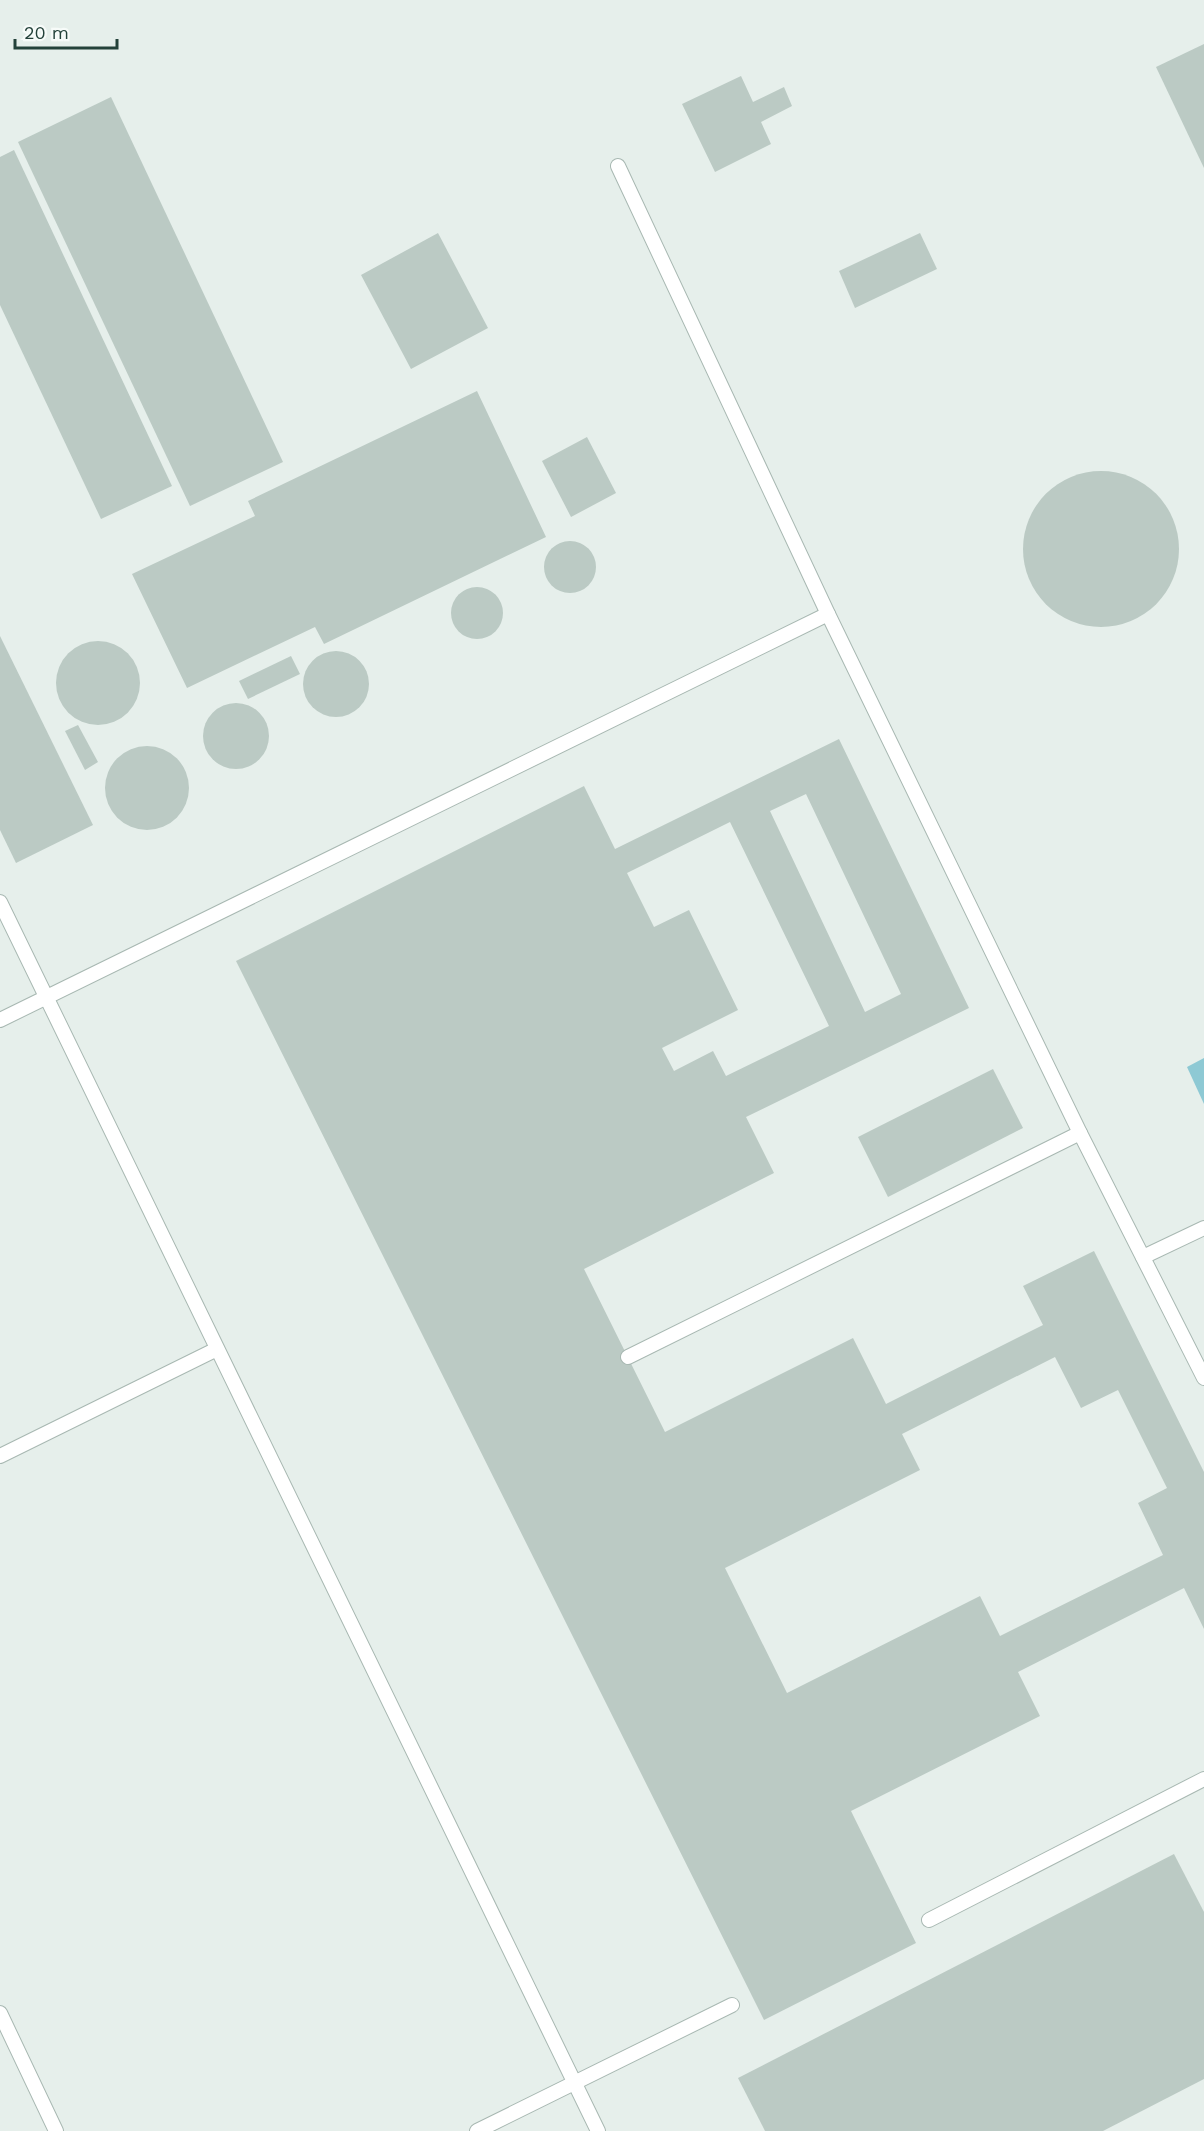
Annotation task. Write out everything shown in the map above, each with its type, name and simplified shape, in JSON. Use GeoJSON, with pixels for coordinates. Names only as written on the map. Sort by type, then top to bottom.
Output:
{"type":"FeatureCollection","features":[{"type":"Feature","properties":{"kind":"lane"},"geometry":{"type":"LineString","coordinates":[[618,166],[828,614],[1080,1133],[1204,1378]]}},
{"type":"Feature","properties":{"kind":"lane"},"geometry":{"type":"LineString","coordinates":[[0,1020],[828,614]]}},
{"type":"Feature","properties":{"kind":"lane"},"geometry":{"type":"LineString","coordinates":[[0,902],[598,2131]]}},
{"type":"Feature","properties":{"kind":"lane"},"geometry":{"type":"LineString","coordinates":[[628,1357],[1080,1133]]}},
{"type":"Feature","properties":{"kind":"lane"},"geometry":{"type":"LineString","coordinates":[[1143,1257],[1204,1228]]}},
{"type":"Feature","properties":{"kind":"lane"},"geometry":{"type":"LineString","coordinates":[[0,1456],[217,1349]]}},
{"type":"Feature","properties":{"kind":"lane"},"geometry":{"type":"LineString","coordinates":[[930,1920],[1204,1779]]}},
{"type":"Feature","properties":{"kind":"lane"},"geometry":{"type":"LineString","coordinates":[[477,2131],[732,2005]]}},
{"type":"Feature","properties":{"kind":"lane"},"geometry":{"type":"LineString","coordinates":[[0,2013],[56,2131]]}},
{"type":"Feature","properties":{"kind":"water"},"geometry":{"type":"Polygon","coordinates":[[[1204,1058],[1204,1104],[1187,1067],[1204,1058]]]}},
{"type":"Feature","properties":{"kind":"building"},"geometry":{"type":"Polygon","coordinates":[[[1204,44],[1204,168],[1156,67],[1204,44]]]}},
{"type":"Feature","properties":{"kind":"building"},"geometry":{"type":"Polygon","coordinates":[[[741,76],[753,102],[784,87],[792,106],[761,122],[771,144],[715,172],[682,104],[741,76]]]}},
{"type":"Feature","properties":{"kind":"building"},"geometry":{"type":"Polygon","coordinates":[[[111,97],[283,462],[190,506],[18,142],[111,97]]]}},
{"type":"Feature","properties":{"kind":"building"},"geometry":{"type":"Polygon","coordinates":[[[14,150],[172,486],[101,519],[0,305],[0,157],[14,150]]]}},
{"type":"Feature","properties":{"kind":"building"},"geometry":{"type":"Polygon","coordinates":[[[438,233],[488,328],[411,369],[361,275],[438,233]]]}},
{"type":"Feature","properties":{"kind":"building"},"geometry":{"type":"Polygon","coordinates":[[[920,233],[937,269],[855,308],[839,271],[920,233]]]}},
{"type":"Feature","properties":{"kind":"building"},"geometry":{"type":"Polygon","coordinates":[[[477,391],[546,537],[324,644],[315,627],[187,688],[132,574],[255,516],[248,501],[477,391]]]}},
{"type":"Feature","properties":{"kind":"building"},"geometry":{"type":"Polygon","coordinates":[[[587,437],[616,493],[571,517],[542,461],[587,437]]]}},
{"type":"Feature","properties":{"kind":"building"},"geometry":{"type":"Polygon","coordinates":[[[1101,471],[1131,477],[1156,494],[1173,519],[1179,549],[1173,579],[1156,604],[1131,621],[1101,627],[1071,621],[1046,604],[1029,579],[1023,549],[1029,519],[1046,494],[1071,477],[1101,471]]]}},
{"type":"Feature","properties":{"kind":"building"},"geometry":{"type":"Polygon","coordinates":[[[570,541],[584,545],[592,553],[596,567],[592,581],[584,589],[570,593],[556,589],[548,581],[544,567],[548,553],[556,545],[570,541]]]}},
{"type":"Feature","properties":{"kind":"building"},"geometry":{"type":"Polygon","coordinates":[[[477,587],[491,591],[499,599],[503,613],[499,627],[491,635],[477,639],[463,635],[455,627],[451,613],[455,599],[463,591],[477,587]]]}},
{"type":"Feature","properties":{"kind":"building"},"geometry":{"type":"Polygon","coordinates":[[[0,636],[93,825],[16,863],[0,830],[0,636]]]}},
{"type":"Feature","properties":{"kind":"building"},"geometry":{"type":"Polygon","coordinates":[[[98,641],[114,644],[128,653],[137,667],[140,683],[137,699],[128,713],[114,722],[98,725],[82,722],[68,713],[59,699],[56,683],[59,667],[68,653],[82,644],[98,641]]]}},
{"type":"Feature","properties":{"kind":"building"},"geometry":{"type":"Polygon","coordinates":[[[330,651],[342,651],[354,656],[364,666],[369,684],[367,697],[354,712],[342,717],[330,717],[318,712],[308,702],[303,690],[303,678],[308,666],[318,656],[330,651]]]}},
{"type":"Feature","properties":{"kind":"building"},"geometry":{"type":"Polygon","coordinates":[[[291,656],[300,674],[248,699],[239,681],[291,656]]]}},
{"type":"Feature","properties":{"kind":"building"},"geometry":{"type":"Polygon","coordinates":[[[230,703],[242,703],[254,708],[264,718],[269,736],[267,749],[254,764],[242,769],[230,769],[218,764],[208,754],[203,742],[203,730],[208,718],[218,708],[230,703]]]}},
{"type":"Feature","properties":{"kind":"building"},"geometry":{"type":"Polygon","coordinates":[[[78,725],[98,762],[85,770],[65,731],[78,725]]]}},
{"type":"Feature","properties":{"kind":"building"},"geometry":{"type":"Polygon","coordinates":[[[839,739],[969,1008],[746,1117],[774,1173],[584,1269],[665,1432],[853,1338],[886,1404],[1043,1325],[1023,1286],[1094,1251],[1204,1472],[1204,1629],[1184,1588],[1018,1672],[1040,1716],[851,1811],[916,1943],[764,2020],[236,961],[584,786],[615,849],[839,739]],[[806,794],[770,811],[865,1012],[901,994],[806,794]],[[730,822],[627,873],[654,927],[689,910],[738,1010],[662,1048],[674,1071],[713,1051],[726,1076],[829,1026],[730,822]],[[1055,1357],[902,1434],[920,1470],[725,1568],[787,1693],[980,1596],[1000,1636],[1163,1555],[1138,1503],[1167,1488],[1118,1390],[1081,1408],[1055,1357]]]}},
{"type":"Feature","properties":{"kind":"building"},"geometry":{"type":"Polygon","coordinates":[[[147,746],[163,749],[177,758],[186,772],[189,788],[186,804],[177,818],[163,827],[147,830],[131,827],[117,818],[108,804],[105,788],[108,772],[117,758],[131,749],[147,746]]]}},
{"type":"Feature","properties":{"kind":"building"},"geometry":{"type":"Polygon","coordinates":[[[993,1069],[1023,1128],[888,1197],[858,1137],[993,1069]]]}},
{"type":"Feature","properties":{"kind":"building"},"geometry":{"type":"Polygon","coordinates":[[[1174,1854],[1204,1912],[1204,2079],[1103,2131],[765,2131],[738,2078],[1174,1854]]]}}]}
